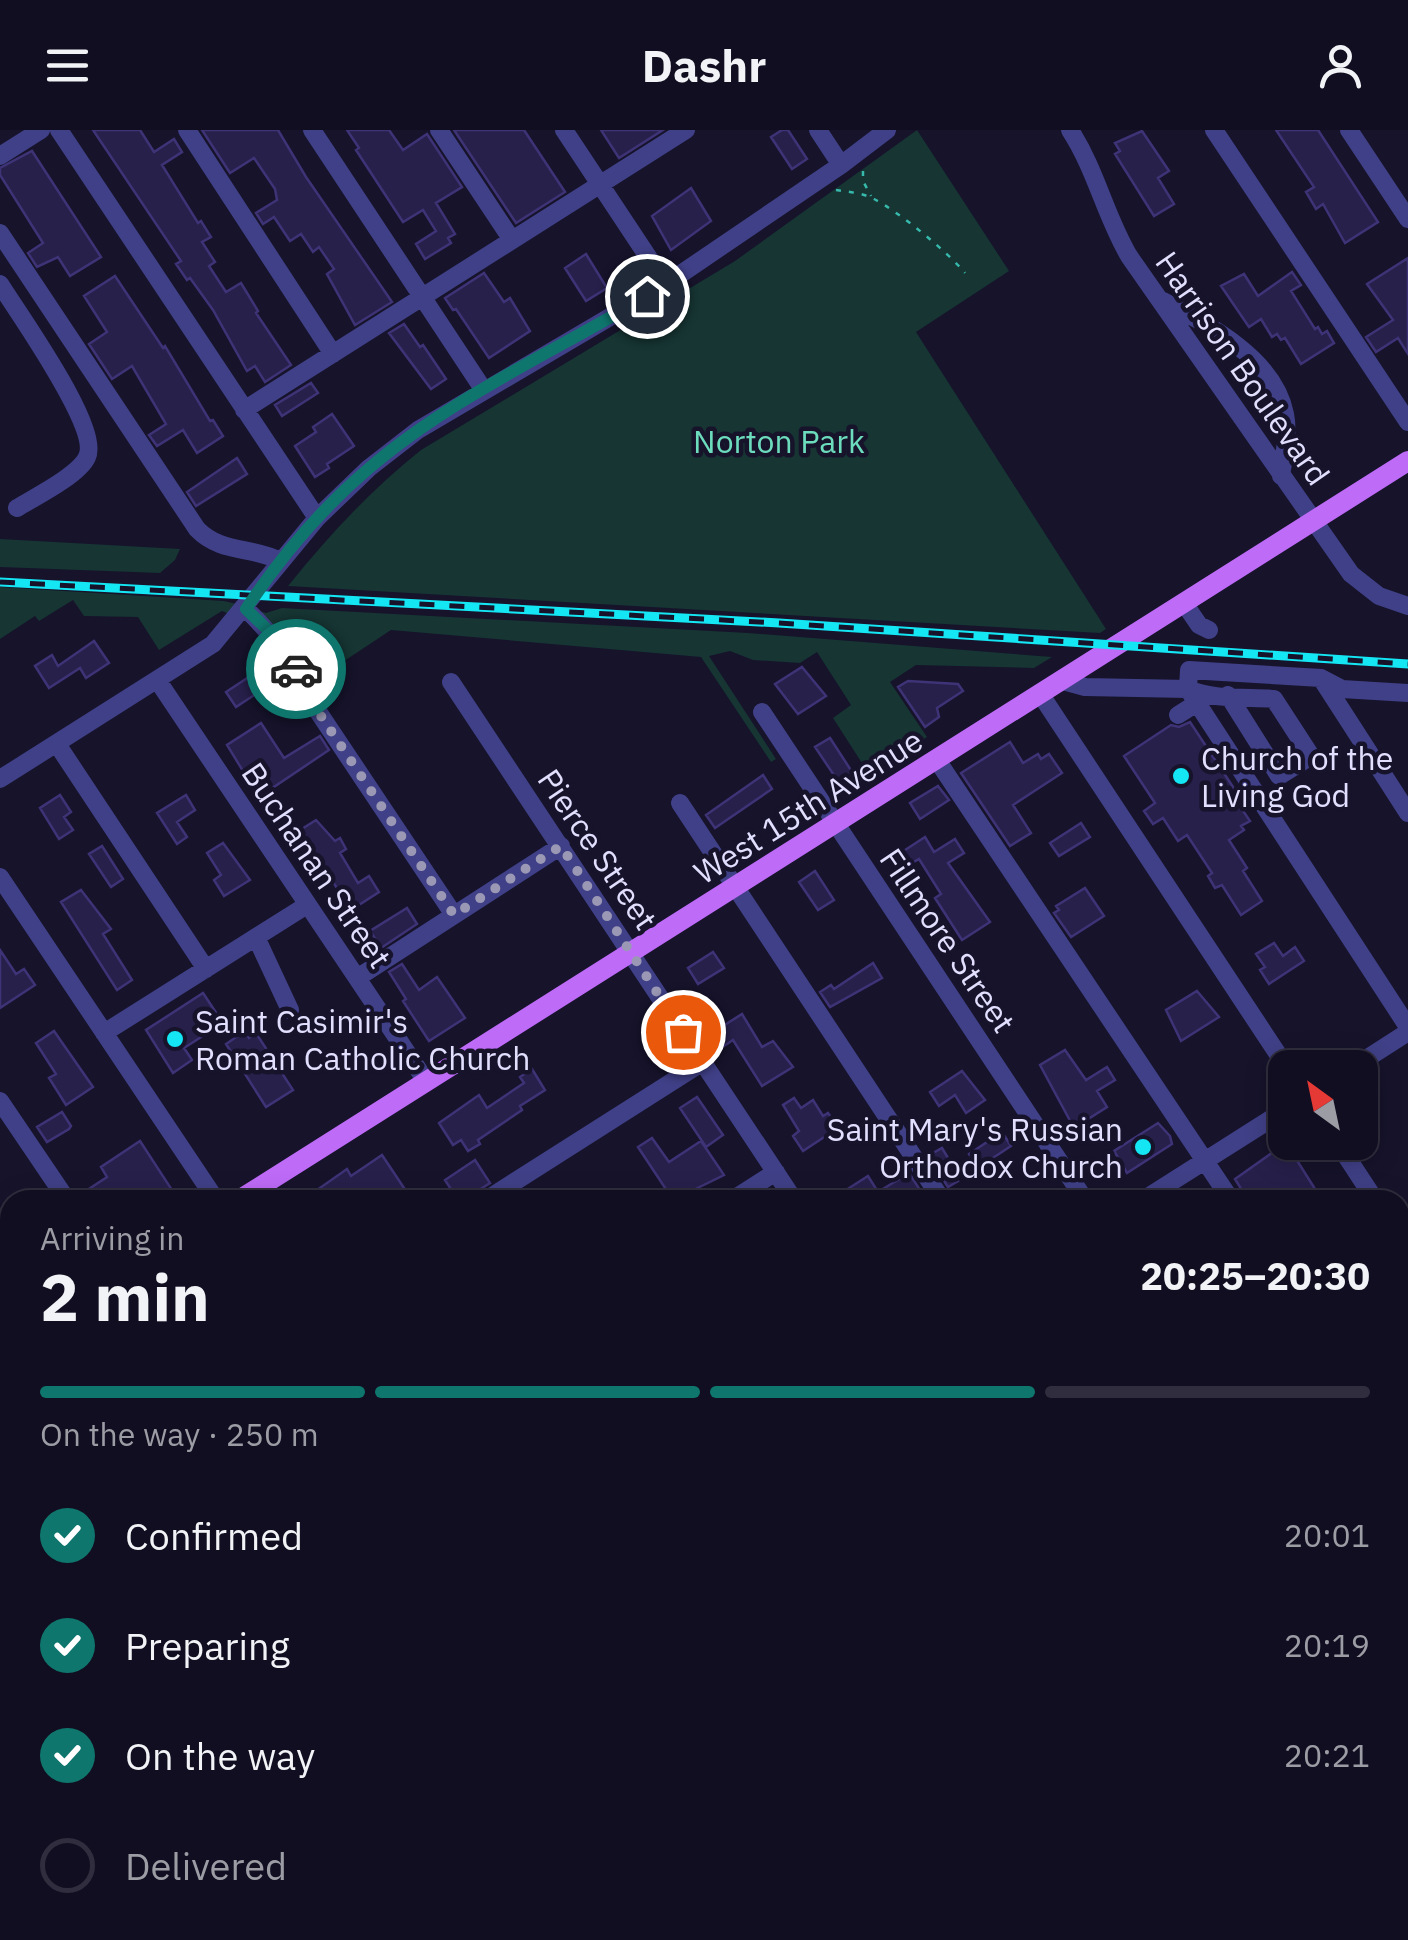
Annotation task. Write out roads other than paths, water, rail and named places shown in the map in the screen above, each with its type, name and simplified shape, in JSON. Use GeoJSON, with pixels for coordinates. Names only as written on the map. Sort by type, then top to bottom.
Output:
{"type":"FeatureCollection","features":[{"type":"Feature","properties":{"kind":"main road","name":"West 15th Avenue"},"geometry":{"type":"LineString","coordinates":[[256,1190],[1408,462]]}},
{"type":"Feature","properties":{"kind":"street"},"geometry":{"type":"LineString","coordinates":[[0,156],[41,130]]}},
{"type":"Feature","properties":{"kind":"street"},"geometry":{"type":"LineString","coordinates":[[58,130],[317,518]]}},
{"type":"Feature","properties":{"kind":"street"},"geometry":{"type":"LineString","coordinates":[[187,130],[333,354]]}},
{"type":"Feature","properties":{"kind":"street"},"geometry":{"type":"LineString","coordinates":[[312,130],[484,389]]}},
{"type":"Feature","properties":{"kind":"street"},"geometry":{"type":"LineString","coordinates":[[439,130],[512,240]]}},
{"type":"Feature","properties":{"kind":"street"},"geometry":{"type":"LineString","coordinates":[[564,130],[666,284]]}},
{"type":"Feature","properties":{"kind":"street"},"geometry":{"type":"LineString","coordinates":[[244,410],[686,130]]}},
{"type":"Feature","properties":{"kind":"street"},"geometry":{"type":"LineString","coordinates":[[818,130],[841,165]]}},
{"type":"Feature","properties":{"kind":"street"},"geometry":{"type":"LineString","coordinates":[[0,779],[214,644],[317,518],[369,468],[418,430],[666,284],[887,130]]}},
{"type":"Feature","properties":{"kind":"street","name":"Harrison Boulevard"},"geometry":{"type":"LineString","coordinates":[[1070,130],[1091,165],[1117,235],[1312,521],[1360,584],[1408,606]]}},
{"type":"Feature","properties":{"kind":"street"},"geometry":{"type":"LineString","coordinates":[[1214,130],[1408,422]]}},
{"type":"Feature","properties":{"kind":"street"},"geometry":{"type":"LineString","coordinates":[[1350,130],[1408,219]]}},
{"type":"Feature","properties":{"kind":"street"},"geometry":{"type":"LineString","coordinates":[[0,233],[197,530],[216,544],[280,561]]}},
{"type":"Feature","properties":{"kind":"street"},"geometry":{"type":"LineString","coordinates":[[0,284],[76,408],[90,443],[88,456],[80,466],[18,508]]}},
{"type":"Feature","properties":{"kind":"street"},"geometry":{"type":"LineString","coordinates":[[1158,298],[1221,335],[1275,386],[1285,415],[1281,476]]}},
{"type":"Feature","properties":{"kind":"street"},"geometry":{"type":"LineString","coordinates":[[1184,603],[1198,625],[1210,630]]}},
{"type":"Feature","properties":{"kind":"street"},"geometry":{"type":"LineString","coordinates":[[246,609],[288,656],[307,695],[454,915]]}},
{"type":"Feature","properties":{"kind":"street"},"geometry":{"type":"LineString","coordinates":[[1378,1050],[1408,1030],[1192,696],[1189,670],[1321,678],[1342,688],[1408,692]]}},
{"type":"Feature","properties":{"kind":"street"},"geometry":{"type":"LineString","coordinates":[[1321,678],[1408,813]]}},
{"type":"Feature","properties":{"kind":"street","name":"Buchanan Street"},"geometry":{"type":"LineString","coordinates":[[158,681],[426,1081]]}},
{"type":"Feature","properties":{"kind":"street"},"geometry":{"type":"LineString","coordinates":[[1063,681],[1086,687],[1192,696],[1198,694],[1274,698],[1312,756],[1279,776],[1228,696]]}},
{"type":"Feature","properties":{"kind":"street","name":"Pierce Street"},"geometry":{"type":"LineString","coordinates":[[451,682],[788,1190]]}},
{"type":"Feature","properties":{"kind":"street"},"geometry":{"type":"LineString","coordinates":[[1042,695],[1275,1050]]}},
{"type":"Feature","properties":{"kind":"street"},"geometry":{"type":"LineString","coordinates":[[1178,715],[1192,696]]}},
{"type":"Feature","properties":{"kind":"street","name":"Fillmore Street"},"geometry":{"type":"LineString","coordinates":[[762,712],[1078,1190]]}},
{"type":"Feature","properties":{"kind":"street"},"geometry":{"type":"LineString","coordinates":[[57,744],[206,969]]}},
{"type":"Feature","properties":{"kind":"street"},"geometry":{"type":"LineString","coordinates":[[937,760],[1225,1190]]}},
{"type":"Feature","properties":{"kind":"street"},"geometry":{"type":"LineString","coordinates":[[680,803],[935,1190]]}},
{"type":"Feature","properties":{"kind":"street"},"geometry":{"type":"LineString","coordinates":[[357,978],[561,846]]}},
{"type":"Feature","properties":{"kind":"street"},"geometry":{"type":"LineString","coordinates":[[0,877],[209,1190]]}},
{"type":"Feature","properties":{"kind":"street"},"geometry":{"type":"LineString","coordinates":[[104,1033],[307,905]]}},
{"type":"Feature","properties":{"kind":"street"},"geometry":{"type":"LineString","coordinates":[[256,937],[290,1010]]}},
{"type":"Feature","properties":{"kind":"street"},"geometry":{"type":"LineString","coordinates":[[502,1190],[704,1062]]}},
{"type":"Feature","properties":{"kind":"street"},"geometry":{"type":"LineString","coordinates":[[0,1101],[60,1190]]}},
{"type":"Feature","properties":{"kind":"street"},"geometry":{"type":"LineString","coordinates":[[1159,1190],[1268,1121]]}},
{"type":"Feature","properties":{"kind":"street"},"geometry":{"type":"LineString","coordinates":[[1349,1160],[1368,1190]]}},
{"type":"Feature","properties":{"kind":"street"},"geometry":{"type":"LineString","coordinates":[[748,1190],[776,1172]]}},
{"type":"Feature","properties":{"kind":"railway"},"geometry":{"type":"LineString","coordinates":[[0,582],[779,623],[1408,664]]}},
{"type":"Feature","properties":{"kind":"place","name":"Church of the Living God"},"geometry":{"type":"Point","coordinates":[1181,776]}},
{"type":"Feature","properties":{"kind":"place","name":"Saint Casimir's Roman Catholic Church"},"geometry":{"type":"Point","coordinates":[175,1039]}},
{"type":"Feature","properties":{"kind":"place","name":"Saint Mary's Russian Orthodox Church"},"geometry":{"type":"Point","coordinates":[1143,1147]}},
{"type":"Feature","properties":{"kind":"park label","name":"Norton Park"},"geometry":{"type":"Point","coordinates":[779,441]}}]}
